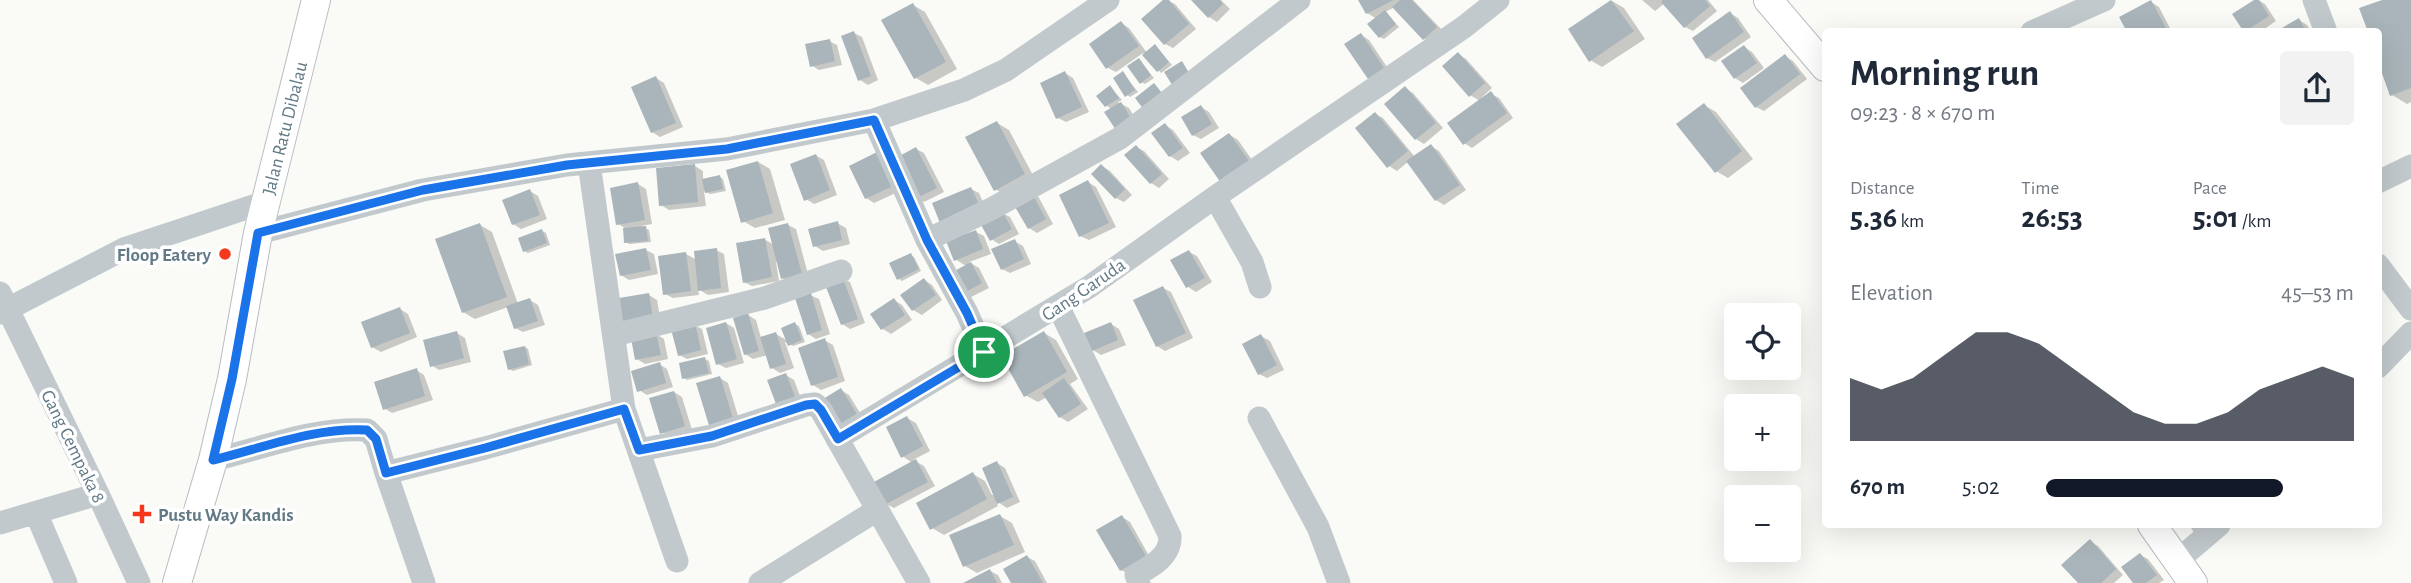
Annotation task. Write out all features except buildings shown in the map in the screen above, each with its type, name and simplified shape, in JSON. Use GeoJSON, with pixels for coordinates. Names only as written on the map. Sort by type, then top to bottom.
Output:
{"type":"FeatureCollection","features":[{"type":"Feature","properties":{"kind":"main road","name":"Jalan Ratu Dibalau"},"geometry":{"type":"LineString","coordinates":[[177,583],[213,460],[232,379],[258,233],[316,0]]}},
{"type":"Feature","properties":{"kind":"main road"},"geometry":{"type":"LineString","coordinates":[[1768,0],[1822,63]]}},
{"type":"Feature","properties":{"kind":"main road"},"geometry":{"type":"LineString","coordinates":[[2154,528],[2185,572]]}},
{"type":"Feature","properties":{"kind":"street"},"geometry":{"type":"LineString","coordinates":[[258,233],[423,190],[589,163],[727,149],[874,120],[953,94],[1006,70],[1108,0]]}},
{"type":"Feature","properties":{"kind":"street"},"geometry":{"type":"LineString","coordinates":[[927,240],[993,208],[1120,138],[1300,0]]}},
{"type":"Feature","properties":{"kind":"street","name":"Gang Garuda"},"geometry":{"type":"LineString","coordinates":[[838,439],[1058,306],[1464,27],[1498,0]]}},
{"type":"Feature","properties":{"kind":"street"},"geometry":{"type":"LineString","coordinates":[[2041,28],[2104,0]]}},
{"type":"Feature","properties":{"kind":"street"},"geometry":{"type":"LineString","coordinates":[[2314,0],[2324,28]]}},
{"type":"Feature","properties":{"kind":"street"},"geometry":{"type":"LineString","coordinates":[[874,120],[927,240],[967,313],[984,352]]}},
{"type":"Feature","properties":{"kind":"street"},"geometry":{"type":"LineString","coordinates":[[589,163],[624,409],[677,561]]}},
{"type":"Feature","properties":{"kind":"street"},"geometry":{"type":"LineString","coordinates":[[2382,180],[2411,166]]}},
{"type":"Feature","properties":{"kind":"street"},"geometry":{"type":"LineString","coordinates":[[1215,197],[1252,262],[1260,287]]}},
{"type":"Feature","properties":{"kind":"street"},"geometry":{"type":"LineString","coordinates":[[2,306],[124,249],[265,202]]}},
{"type":"Feature","properties":{"kind":"street"},"geometry":{"type":"LineString","coordinates":[[2382,270],[2411,309]]}},
{"type":"Feature","properties":{"kind":"street"},"geometry":{"type":"LineString","coordinates":[[614,335],[765,298],[841,271]]}},
{"type":"Feature","properties":{"kind":"street","name":"Gang Cempaka 8"},"geometry":{"type":"LineString","coordinates":[[2,306],[98,494],[139,583]]}},
{"type":"Feature","properties":{"kind":"street"},"geometry":{"type":"LineString","coordinates":[[1058,306],[1170,537],[1170,546],[1164,555],[1152,567],[1136,575],[1139,583]]}},
{"type":"Feature","properties":{"kind":"street"},"geometry":{"type":"LineString","coordinates":[[2382,362],[2411,333]]}},
{"type":"Feature","properties":{"kind":"street"},"geometry":{"type":"LineString","coordinates":[[639,450],[712,436],[815,404],[838,439],[919,583]]}},
{"type":"Feature","properties":{"kind":"street"},"geometry":{"type":"LineString","coordinates":[[386,473],[624,409]]}},
{"type":"Feature","properties":{"kind":"street"},"geometry":{"type":"LineString","coordinates":[[1259,418],[1318,527],[1334,582]]}},
{"type":"Feature","properties":{"kind":"street"},"geometry":{"type":"LineString","coordinates":[[213,460],[292,439],[348,429],[367,430],[376,439],[424,583]]}},
{"type":"Feature","properties":{"kind":"street"},"geometry":{"type":"LineString","coordinates":[[0,523],[98,494]]}},
{"type":"Feature","properties":{"kind":"street"},"geometry":{"type":"LineString","coordinates":[[760,583],[877,510]]}},
{"type":"Feature","properties":{"kind":"street"},"geometry":{"type":"LineString","coordinates":[[36,513],[66,583]]}},
{"type":"Feature","properties":{"kind":"street"},"geometry":{"type":"LineString","coordinates":[[2185,572],[2217,528]]}},
{"type":"Feature","properties":{"kind":"place","name":"Floop Eatery"},"geometry":{"type":"Point","coordinates":[225,254]}},
{"type":"Feature","properties":{"kind":"place","name":"Pustu Way Kandis"},"geometry":{"type":"Point","coordinates":[142,514]}},
{"type":"Feature","properties":{"kind":"route"},"geometry":{"type":"LineString","coordinates":[[874,120],[927,240],[967,313],[984,352],[838,439],[815,404],[712,436],[639,450],[624,409],[386,473],[376,439],[367,430],[348,429],[292,439],[213,460],[232,379],[258,233],[423,190],[567,165],[727,149],[874,120]]}}]}
